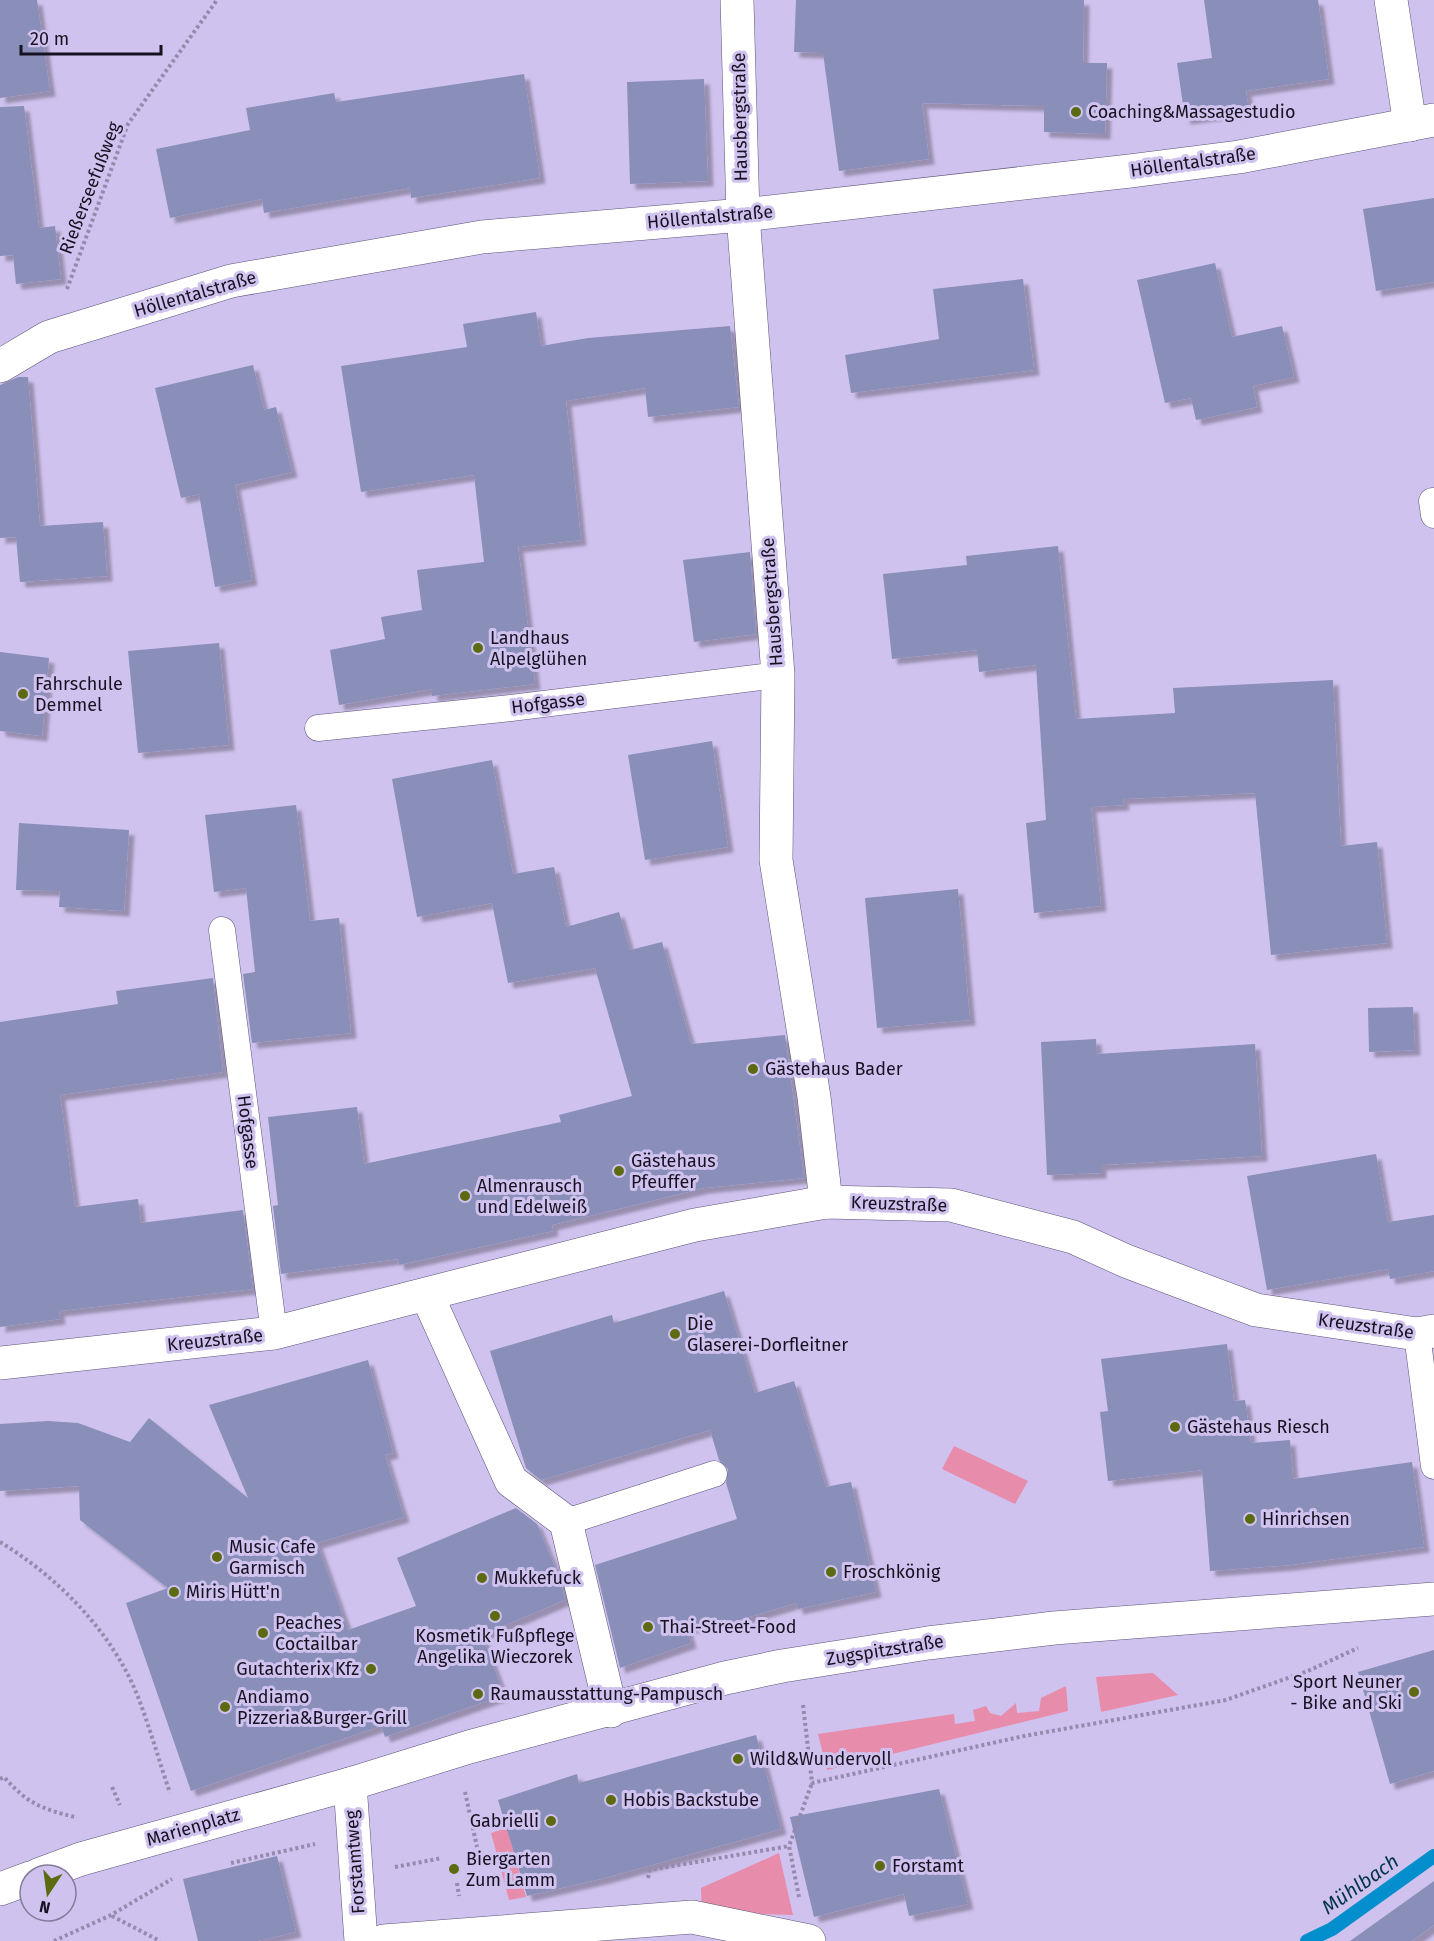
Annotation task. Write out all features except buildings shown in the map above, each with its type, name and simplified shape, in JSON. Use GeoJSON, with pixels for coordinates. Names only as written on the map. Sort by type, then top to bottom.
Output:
{"type":"FeatureCollection","features":[{"type":"Feature","properties":{"kind":"street","name":"Hausbergstraße"},"geometry":{"type":"LineString","coordinates":[[737,0],[743,215],[778,675],[776,860],[814,1097],[826,1202]]}},
{"type":"Feature","properties":{"kind":"street"},"geometry":{"type":"LineString","coordinates":[[1391,0],[1422,123]]}},
{"type":"Feature","properties":{"kind":"street","name":"Höllentalstraße"},"geometry":{"type":"LineString","coordinates":[[0,366],[49,337],[231,281],[482,237],[743,215],[1239,157],[1422,123]]}},
{"type":"Feature","properties":{"kind":"street","name":"Kreuzstraße"},"geometry":{"type":"LineString","coordinates":[[0,1363],[274,1333],[695,1225],[826,1202],[951,1205],[1073,1237],[1126,1261],[1256,1310],[1425,1333]]}},
{"type":"Feature","properties":{"kind":"street"},"geometry":{"type":"LineString","coordinates":[[427,1295],[511,1481],[566,1522],[611,1711]]}},
{"type":"Feature","properties":{"kind":"street","name":"Zugspitzstraße"},"geometry":{"type":"LineString","coordinates":[[350,1784],[457,1751],[611,1711],[725,1678],[798,1664],[928,1643],[1053,1628],[1434,1599]]}},
{"type":"Feature","properties":{"kind":"street","name":"Forstamtweg"},"geometry":{"type":"LineString","coordinates":[[350,1784],[361,1941]]}},
{"type":"Feature","properties":{"kind":"street","name":"Marienplatz"},"geometry":{"type":"LineString","coordinates":[[70,1863],[350,1784]]}},
{"type":"Feature","properties":{"kind":"street"},"geometry":{"type":"LineString","coordinates":[[0,1889],[18,1882]]}},
{"type":"Feature","properties":{"kind":"street"},"geometry":{"type":"LineString","coordinates":[[384,1941],[692,1917],[808,1941]]}},
{"type":"Feature","properties":{"kind":"lane","name":"Hofgasse"},"geometry":{"type":"LineString","coordinates":[[318,728],[511,708],[778,675]]}},
{"type":"Feature","properties":{"kind":"lane","name":"Hofgasse"},"geometry":{"type":"LineString","coordinates":[[222,930],[274,1333]]}},
{"type":"Feature","properties":{"kind":"lane"},"geometry":{"type":"LineString","coordinates":[[1425,1333],[1434,1466]]}},
{"type":"Feature","properties":{"kind":"lane"},"geometry":{"type":"LineString","coordinates":[[566,1522],[714,1474]]}},
{"type":"Feature","properties":{"kind":"path","name":"Rießerseefußweg"},"geometry":{"type":"LineString","coordinates":[[49,337],[128,124],[217,0]]}},
{"type":"Feature","properties":{"kind":"path"},"geometry":{"type":"LineString","coordinates":[[0,1542],[27,1558],[69,1595],[111,1647],[138,1695],[172,1799]]}},
{"type":"Feature","properties":{"kind":"path"},"geometry":{"type":"LineString","coordinates":[[812,1783],[1024,1736],[1226,1700],[1308,1671],[1365,1644]]}},
{"type":"Feature","properties":{"kind":"path"},"geometry":{"type":"LineString","coordinates":[[798,1664],[812,1783],[789,1846],[808,1941]]}},
{"type":"Feature","properties":{"kind":"path"},"geometry":{"type":"LineString","coordinates":[[457,1751],[477,1847]]}},
{"type":"Feature","properties":{"kind":"path"},"geometry":{"type":"LineString","coordinates":[[0,1779],[3,1777],[23,1799],[54,1812],[80,1818]]}},
{"type":"Feature","properties":{"kind":"path"},"geometry":{"type":"LineString","coordinates":[[228,1864],[354,1835]]}},
{"type":"Feature","properties":{"kind":"path"},"geometry":{"type":"LineString","coordinates":[[636,1922],[650,1870],[789,1846]]}},
{"type":"Feature","properties":{"kind":"path"},"geometry":{"type":"LineString","coordinates":[[54,1941],[111,1915],[180,1875]]}},
{"type":"Feature","properties":{"kind":"path"},"geometry":{"type":"LineString","coordinates":[[111,1915],[160,1941]]}},
{"type":"Feature","properties":{"kind":"shaded area"},"geometry":{"type":"Polygon","coordinates":[[[954,1446],[1028,1481],[1015,1504],[942,1469],[954,1446]]]}},
{"type":"Feature","properties":{"kind":"shaded area"},"geometry":{"type":"Polygon","coordinates":[[[1153,1673],[1178,1695],[1101,1712],[1096,1677],[1153,1673]]]}},
{"type":"Feature","properties":{"kind":"shaded area"},"geometry":{"type":"Polygon","coordinates":[[[1066,1686],[1068,1711],[827,1770],[818,1734],[954,1714],[955,1724],[975,1721],[973,1710],[986,1706],[990,1713],[1001,1716],[1016,1703],[1017,1713],[1039,1711],[1041,1698],[1066,1686]]]}},
{"type":"Feature","properties":{"kind":"shaded area"},"geometry":{"type":"Polygon","coordinates":[[[507,1828],[526,1897],[509,1900],[491,1833],[507,1828]]]}},
{"type":"Feature","properties":{"kind":"shaded area"},"geometry":{"type":"Polygon","coordinates":[[[779,1853],[793,1915],[702,1912],[701,1888],[779,1853]]]}},
{"type":"Feature","properties":{"kind":"waterway","name":"Mühlbach"},"geometry":{"type":"LineString","coordinates":[[1307,1941],[1332,1929],[1434,1856]]}},
{"type":"Feature","properties":{"kind":"place","name":"Coaching&Massagestudio"},"geometry":{"type":"Point","coordinates":[1076,112]}},
{"type":"Feature","properties":{"kind":"place","name":"Landhaus Alpelglühen"},"geometry":{"type":"Point","coordinates":[478,648]}},
{"type":"Feature","properties":{"kind":"place","name":"Fahrschule Demmel"},"geometry":{"type":"Point","coordinates":[23,694]}},
{"type":"Feature","properties":{"kind":"place","name":"Gästehaus Bader"},"geometry":{"type":"Point","coordinates":[753,1069]}},
{"type":"Feature","properties":{"kind":"place","name":"Gästehaus Pfeuffer"},"geometry":{"type":"Point","coordinates":[619,1171]}},
{"type":"Feature","properties":{"kind":"place","name":"Almenrausch und Edelweiß"},"geometry":{"type":"Point","coordinates":[465,1196]}},
{"type":"Feature","properties":{"kind":"place","name":"Die Glaserei-Dorfleitner"},"geometry":{"type":"Point","coordinates":[675,1334]}},
{"type":"Feature","properties":{"kind":"place","name":"Gästehaus Riesch"},"geometry":{"type":"Point","coordinates":[1175,1427]}},
{"type":"Feature","properties":{"kind":"place","name":"Hinrichsen"},"geometry":{"type":"Point","coordinates":[1250,1519]}},
{"type":"Feature","properties":{"kind":"place","name":"Music Cafe Garmisch"},"geometry":{"type":"Point","coordinates":[217,1557]}},
{"type":"Feature","properties":{"kind":"place","name":"Froschkönig"},"geometry":{"type":"Point","coordinates":[831,1572]}},
{"type":"Feature","properties":{"kind":"place","name":"Mukkefuck"},"geometry":{"type":"Point","coordinates":[482,1578]}},
{"type":"Feature","properties":{"kind":"place","name":"Miris Hütt'n"},"geometry":{"type":"Point","coordinates":[174,1592]}},
{"type":"Feature","properties":{"kind":"place","name":"Kosmetik Fußpflege Angelika Wieczorek"},"geometry":{"type":"Point","coordinates":[495,1616]}},
{"type":"Feature","properties":{"kind":"place","name":"Thai-Street-Food"},"geometry":{"type":"Point","coordinates":[648,1627]}},
{"type":"Feature","properties":{"kind":"place","name":"Peaches Coctailbar"},"geometry":{"type":"Point","coordinates":[263,1633]}},
{"type":"Feature","properties":{"kind":"place","name":"Gutachterix Kfz"},"geometry":{"type":"Point","coordinates":[371,1669]}},
{"type":"Feature","properties":{"kind":"place","name":"Sport Neuner - Bike and Ski"},"geometry":{"type":"Point","coordinates":[1414,1692]}},
{"type":"Feature","properties":{"kind":"place","name":"Raumausstattung-Pampusch"},"geometry":{"type":"Point","coordinates":[478,1694]}},
{"type":"Feature","properties":{"kind":"place","name":"Andiamo Pizzeria&Burger-Grill"},"geometry":{"type":"Point","coordinates":[225,1707]}},
{"type":"Feature","properties":{"kind":"place","name":"Wild&Wundervoll"},"geometry":{"type":"Point","coordinates":[738,1759]}},
{"type":"Feature","properties":{"kind":"place","name":"Hobis Backstube"},"geometry":{"type":"Point","coordinates":[611,1800]}},
{"type":"Feature","properties":{"kind":"place","name":"Gabrielli"},"geometry":{"type":"Point","coordinates":[551,1821]}},
{"type":"Feature","properties":{"kind":"place","name":"Forstamt"},"geometry":{"type":"Point","coordinates":[880,1866]}},
{"type":"Feature","properties":{"kind":"place","name":"Biergarten Zum Lamm"},"geometry":{"type":"Point","coordinates":[454,1869]}}]}
